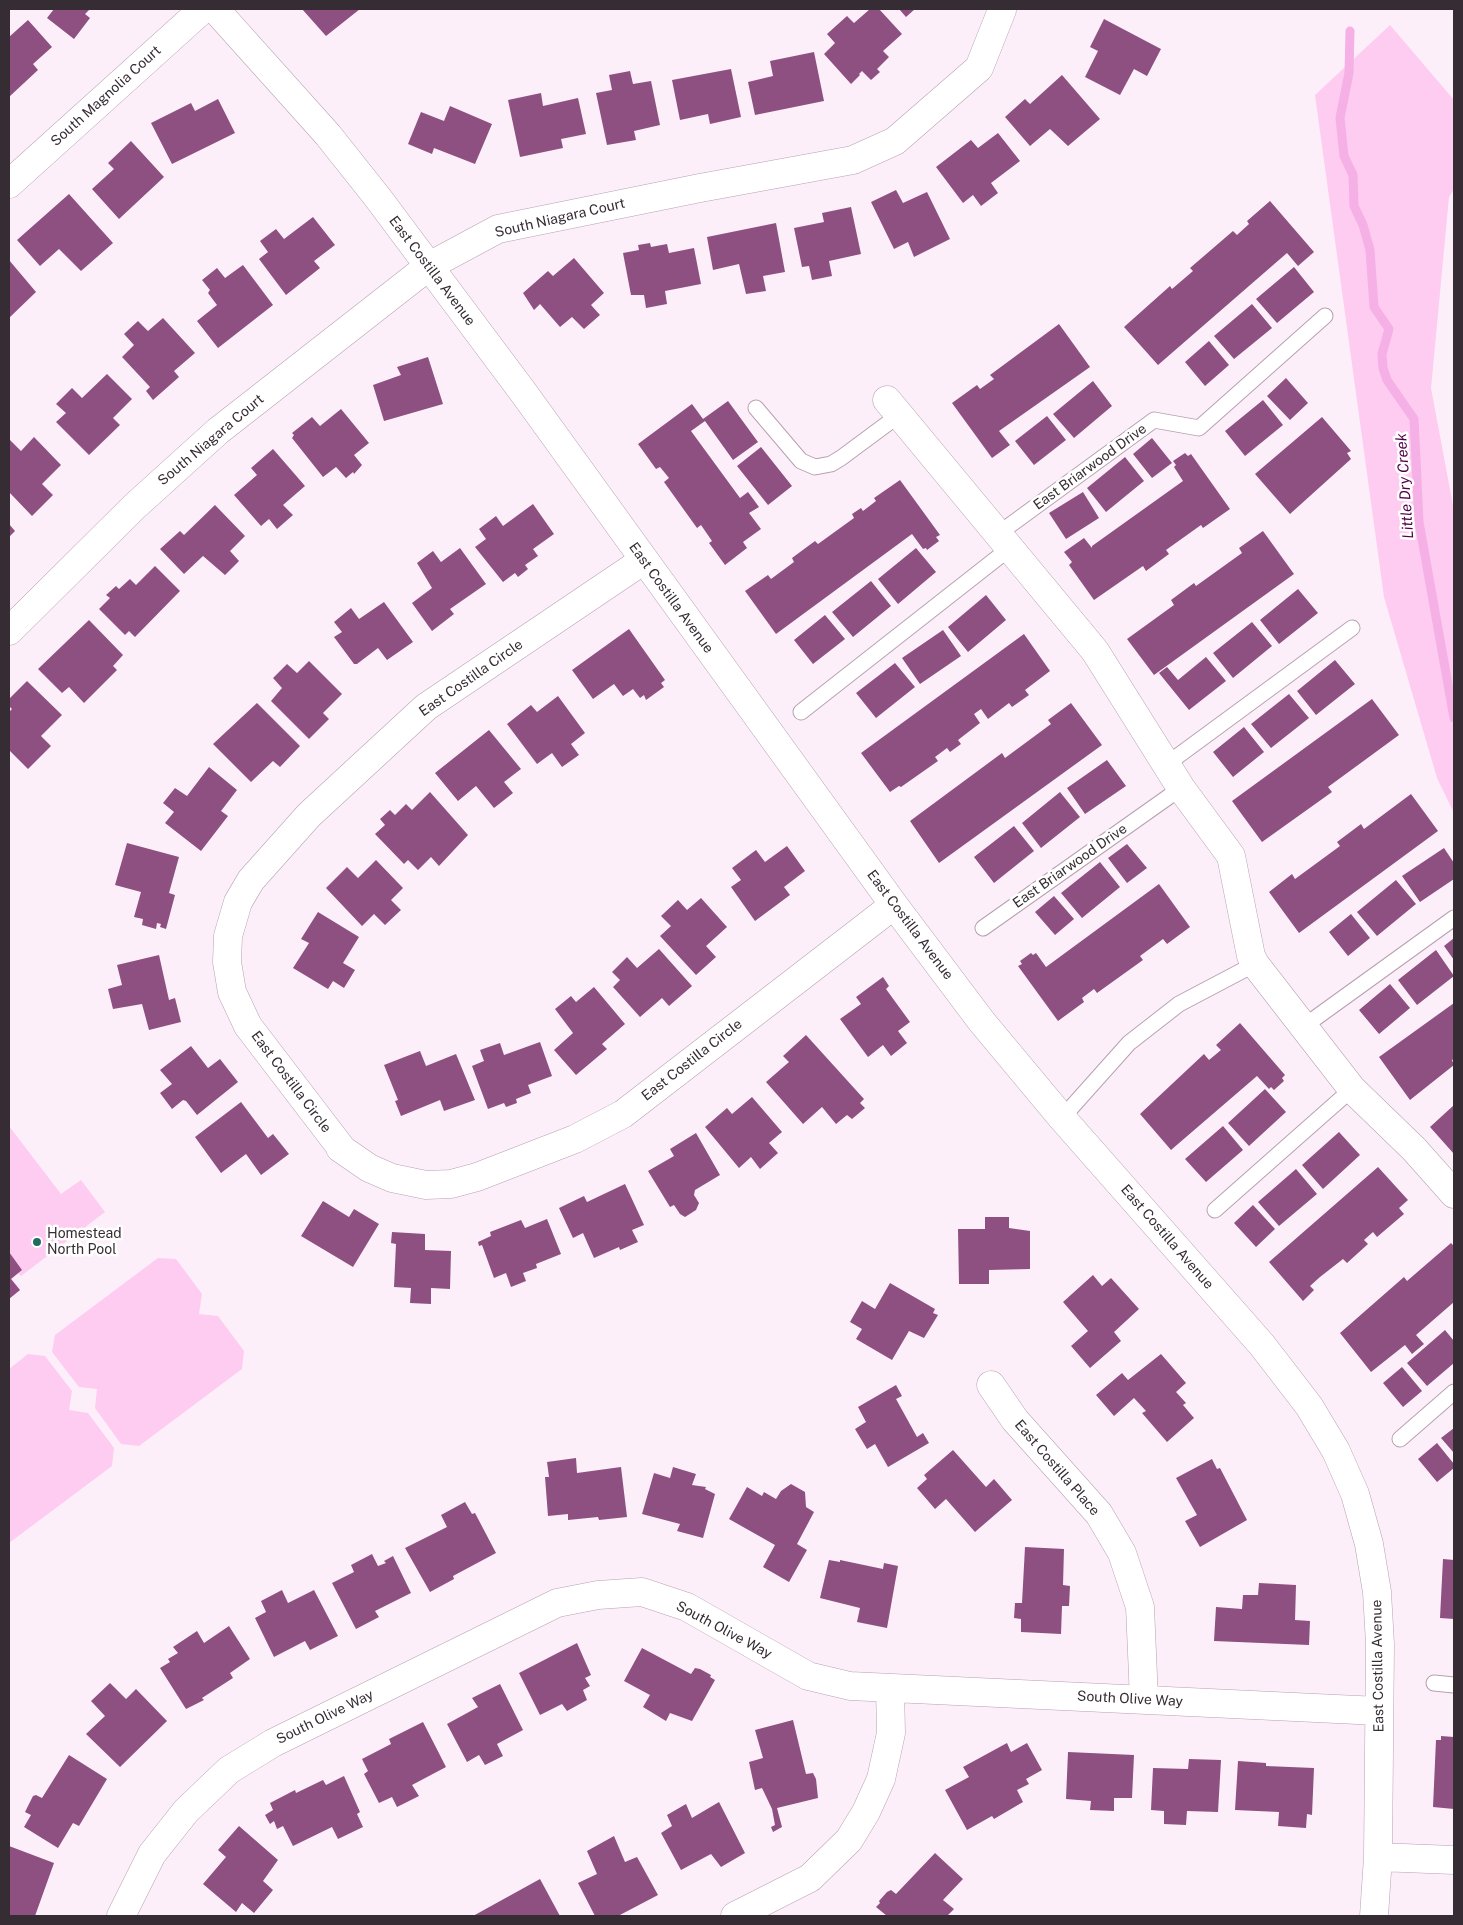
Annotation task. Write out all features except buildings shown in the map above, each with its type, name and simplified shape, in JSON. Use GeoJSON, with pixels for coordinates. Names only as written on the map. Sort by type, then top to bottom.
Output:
{"type":"FeatureCollection","features":[{"type":"Feature","properties":{"kind":"street","name":"South Magnolia Court"},"geometry":{"type":"LineString","coordinates":[[9,184],[203,9]]}},
{"type":"Feature","properties":{"kind":"street","name":"East Costilla Avenue"},"geometry":{"type":"LineString","coordinates":[[215,9],[328,135],[429,266],[894,905],[982,1022],[1062,1118],[1262,1345],[1308,1406],[1336,1451],[1355,1494],[1370,1544],[1377,1592],[1380,1644],[1378,1857],[1374,1916]]}},
{"type":"Feature","properties":{"kind":"street","name":"South Niagara Court"},"geometry":{"type":"LineString","coordinates":[[9,631],[135,506],[218,431],[429,266],[498,229],[700,188],[853,160],[895,142],[979,68],[1002,10]]}},
{"type":"Feature","properties":{"kind":"street"},"geometry":{"type":"LineString","coordinates":[[893,407],[1095,651],[1181,788],[1230,856],[1251,956],[1255,964],[1352,1089],[1414,1149],[1454,1194]]}},
{"type":"Feature","properties":{"kind":"street","name":"East Costilla Circle"},"geometry":{"type":"LineString","coordinates":[[644,560],[426,707],[310,815],[251,880],[238,902],[228,936],[227,962],[232,992],[248,1026],[342,1149],[340,1148],[369,1168],[392,1178],[426,1185],[451,1184],[478,1177],[575,1139],[623,1114],[894,905]]}},
{"type":"Feature","properties":{"kind":"street","name":"East Costilla Place"},"geometry":{"type":"LineString","coordinates":[[991,1385],[1015,1420],[1099,1514],[1122,1553],[1140,1607],[1144,1699]]}},
{"type":"Feature","properties":{"kind":"street","name":"South Olive Way"},"geometry":{"type":"LineString","coordinates":[[121,1916],[152,1854],[186,1811],[229,1770],[273,1743],[557,1602],[598,1595],[642,1592],[687,1607],[808,1676],[850,1686],[1379,1711]]}},
{"type":"Feature","properties":{"kind":"street"},"geometry":{"type":"LineString","coordinates":[[735,1916],[810,1878],[849,1840],[866,1812],[881,1778],[891,1733],[890,1688]]}},
{"type":"Feature","properties":{"kind":"street"},"geometry":{"type":"LineString","coordinates":[[1378,1857],[1454,1860]]}},
{"type":"Feature","properties":{"kind":"lane","name":"East Briarwood Drive"},"geometry":{"type":"LineString","coordinates":[[801,712],[1004,541],[1154,420],[1199,428],[1325,316]]}},
{"type":"Feature","properties":{"kind":"lane"},"geometry":{"type":"LineString","coordinates":[[756,408],[801,461],[815,467],[831,464],[841,458],[893,407]]}},
{"type":"Feature","properties":{"kind":"lane"},"geometry":{"type":"LineString","coordinates":[[1167,764],[1352,628]]}},
{"type":"Feature","properties":{"kind":"lane","name":"East Briarwood Drive"},"geometry":{"type":"LineString","coordinates":[[983,928],[1181,788]]}},
{"type":"Feature","properties":{"kind":"lane"},"geometry":{"type":"LineString","coordinates":[[1303,1027],[1454,918]]}},
{"type":"Feature","properties":{"kind":"lane"},"geometry":{"type":"LineString","coordinates":[[1062,1118],[1129,1043],[1172,1009],[1211,985],[1255,964]]}},
{"type":"Feature","properties":{"kind":"lane"},"geometry":{"type":"LineString","coordinates":[[1216,1210],[1352,1089]]}},
{"type":"Feature","properties":{"kind":"lane"},"geometry":{"type":"LineString","coordinates":[[1400,1440],[1454,1392]]}},
{"type":"Feature","properties":{"kind":"lane"},"geometry":{"type":"LineString","coordinates":[[1434,1683],[1454,1685]]}},
{"type":"Feature","properties":{"kind":"shaded area"},"geometry":{"type":"Polygon","coordinates":[[[1390,25],[1454,100],[1454,189],[1449,197],[1431,388],[1454,511],[1454,813],[1437,778],[1384,597],[1315,95],[1390,25]]]}},
{"type":"Feature","properties":{"kind":"shaded area","name":"Homestead North Pool"},"geometry":{"type":"Polygon","coordinates":[[[9,1126],[61,1194],[81,1180],[105,1212],[21,1276],[18,1273],[11,1278],[20,1290],[9,1299],[9,1126]]]}},
{"type":"Feature","properties":{"kind":"shaded area"},"geometry":{"type":"Polygon","coordinates":[[[158,1258],[176,1259],[202,1294],[199,1314],[218,1316],[244,1351],[242,1369],[139,1446],[121,1444],[95,1408],[97,1389],[79,1387],[52,1352],[55,1335],[158,1258]]]}},
{"type":"Feature","properties":{"kind":"shaded area"},"geometry":{"type":"Polygon","coordinates":[[[28,1354],[45,1356],[72,1391],[69,1410],[88,1413],[114,1448],[112,1466],[9,1543],[9,1369],[28,1354]]]}},
{"type":"Feature","properties":{"kind":"waterway","name":"Little Dry Creek"},"geometry":{"type":"LineString","coordinates":[[1350,31],[1349,73],[1340,118],[1344,156],[1353,175],[1354,206],[1363,225],[1370,250],[1374,307],[1389,329],[1382,354],[1383,368],[1387,380],[1414,419],[1419,522],[1454,718]]}},
{"type":"Feature","properties":{"kind":"place","name":"Homestead North Pool"},"geometry":{"type":"Point","coordinates":[37,1242]}}]}
